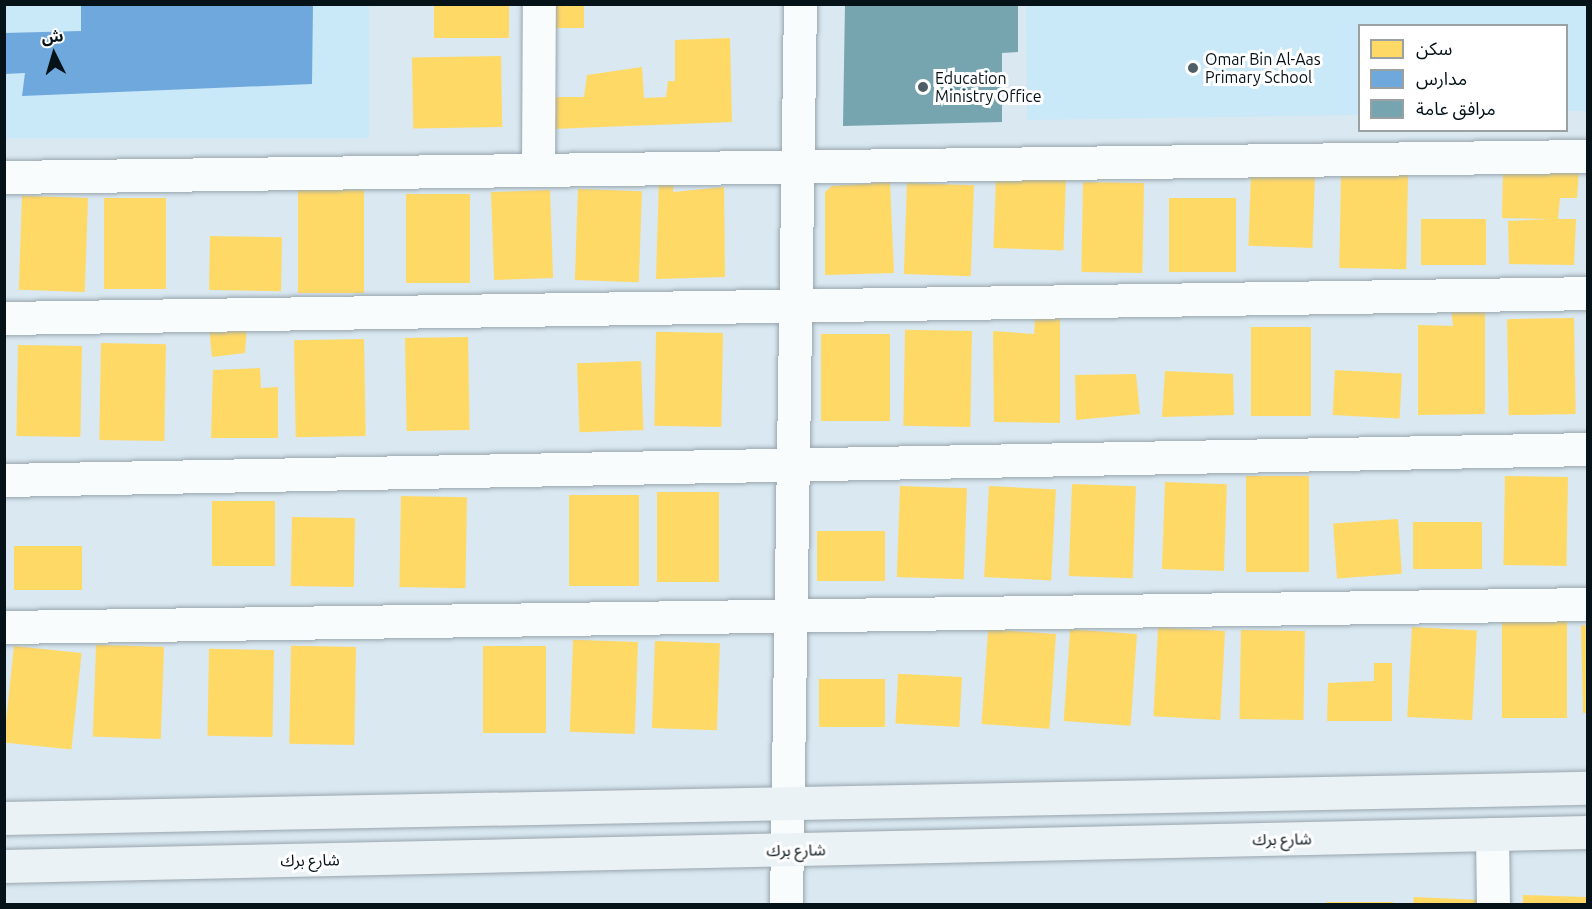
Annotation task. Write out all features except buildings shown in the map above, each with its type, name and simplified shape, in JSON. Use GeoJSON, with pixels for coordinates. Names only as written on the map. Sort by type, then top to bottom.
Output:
{"type":"FeatureCollection","features":[{"type":"Feature","properties":{"kind":"main road"},"geometry":{"type":"LineString","coordinates":[[4,818],[1587,788]]}},
{"type":"Feature","properties":{"kind":"main road","name":"شارع برك"},"geometry":{"type":"LineString","coordinates":[[4,866],[1587,832]]}},
{"type":"Feature","properties":{"kind":"street"},"geometry":{"type":"LineString","coordinates":[[538,169],[539,4]]}},
{"type":"Feature","properties":{"kind":"street"},"geometry":{"type":"LineString","coordinates":[[786,904],[800,4]]}},
{"type":"Feature","properties":{"kind":"street"},"geometry":{"type":"LineString","coordinates":[[4,177],[798,164],[1587,156]]}},
{"type":"Feature","properties":{"kind":"street"},"geometry":{"type":"LineString","coordinates":[[4,318],[1587,293]]}},
{"type":"Feature","properties":{"kind":"street"},"geometry":{"type":"LineString","coordinates":[[4,480],[1587,449]]}},
{"type":"Feature","properties":{"kind":"street"},"geometry":{"type":"LineString","coordinates":[[4,627],[1587,604]]}},
{"type":"Feature","properties":{"kind":"street"},"geometry":{"type":"LineString","coordinates":[[1492,834],[1493,904]]}},
{"type":"Feature","properties":{"kind":"shaded area"},"geometry":{"type":"Polygon","coordinates":[[[4,5],[369,5],[369,138],[4,138],[4,5]]]}},
{"type":"Feature","properties":{"kind":"shaded area","name":"Omar Bin Al-Aas Primary School"},"geometry":{"type":"Polygon","coordinates":[[[1026,5],[1587,5],[1587,111],[1568,111],[1568,24],[1358,24],[1358,115],[1027,120],[1026,5]]]}},
{"type":"Feature","properties":{"kind":"place","name":"Omar Bin Al-Aas Primary School"},"geometry":{"type":"Point","coordinates":[1193,68]}},
{"type":"Feature","properties":{"kind":"place","name":"Education Ministry Office"},"geometry":{"type":"Point","coordinates":[923,87]}}]}
